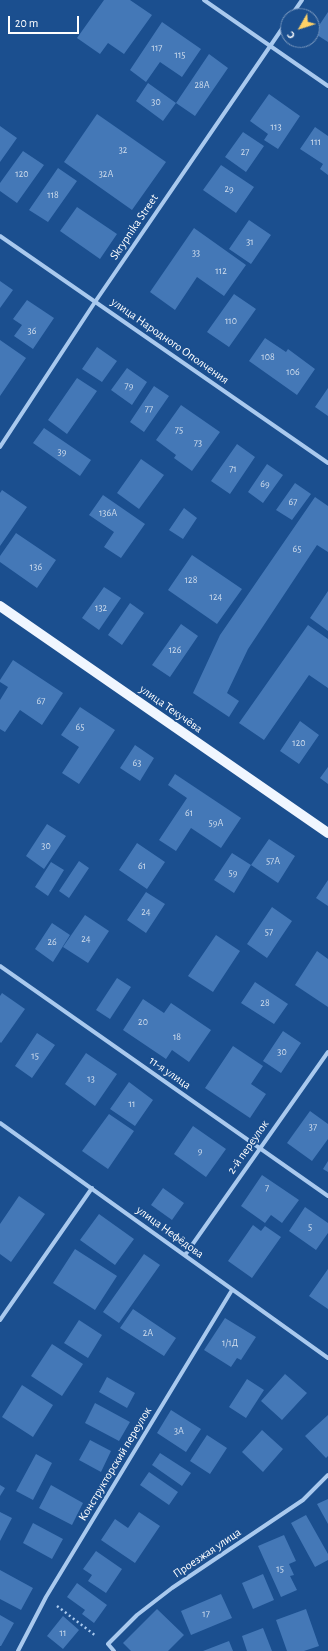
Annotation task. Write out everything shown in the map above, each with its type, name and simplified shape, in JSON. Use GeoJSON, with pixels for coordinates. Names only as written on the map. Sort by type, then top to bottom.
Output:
{"type":"FeatureCollection","features":[{"type":"Feature","properties":{"kind":"main road","name":"улица Текучёва"},"geometry":{"type":"LineString","coordinates":[[0,606],[328,833]]}},
{"type":"Feature","properties":{"kind":"street"},"geometry":{"type":"LineString","coordinates":[[204,0],[328,86]]}},
{"type":"Feature","properties":{"kind":"street","name":"Skrypnika Street"},"geometry":{"type":"LineString","coordinates":[[0,447],[95,302],[280,32]]}},
{"type":"Feature","properties":{"kind":"street","name":"улица Народного Ополчения"},"geometry":{"type":"LineString","coordinates":[[0,236],[328,463]]}},
{"type":"Feature","properties":{"kind":"street","name":"11-я улица"},"geometry":{"type":"LineString","coordinates":[[0,966],[328,1196]]}},
{"type":"Feature","properties":{"kind":"street","name":"2-й переулок"},"geometry":{"type":"LineString","coordinates":[[185,1255],[328,1052]]}},
{"type":"Feature","properties":{"kind":"street","name":"улица Нефёдова"},"geometry":{"type":"LineString","coordinates":[[0,1123],[328,1358]]}},
{"type":"Feature","properties":{"kind":"street"},"geometry":{"type":"LineString","coordinates":[[0,1320],[92,1188]]}},
{"type":"Feature","properties":{"kind":"street","name":"Конструкторский переулок"},"geometry":{"type":"LineString","coordinates":[[18,1651],[46,1597],[232,1290]]}},
{"type":"Feature","properties":{"kind":"street","name":"Проезжая улица"},"geometry":{"type":"LineString","coordinates":[[108,1644],[137,1615],[172,1588],[303,1500],[328,1476]]}},
{"type":"Feature","properties":{"kind":"street"},"geometry":{"type":"LineString","coordinates":[[108,1644],[114,1651]]}},
{"type":"Feature","properties":{"kind":"path"},"geometry":{"type":"LineString","coordinates":[[46,1597],[108,1644]]}},
{"type":"Feature","properties":{"kind":"building"},"geometry":{"type":"Polygon","coordinates":[[[104,0],[130,0],[152,15],[124,54],[108,43],[100,54],[77,38],[104,0]]]}},
{"type":"Feature","properties":{"kind":"building"},"geometry":{"type":"Polygon","coordinates":[[[328,12],[328,42],[320,37],[320,24],[328,12]]]}},
{"type":"Feature","properties":{"kind":"building"},"geometry":{"type":"Polygon","coordinates":[[[162,22],[201,49],[182,77],[160,62],[146,82],[130,70],[162,22]]]}},
{"type":"Feature","properties":{"kind":"building"},"geometry":{"type":"Polygon","coordinates":[[[209,54],[228,68],[195,116],[176,103],[209,54]]]}},
{"type":"Feature","properties":{"kind":"building"},"geometry":{"type":"Polygon","coordinates":[[[148,83],[176,103],[163,121],[136,101],[148,83]]]}},
{"type":"Feature","properties":{"kind":"building"},"geometry":{"type":"Polygon","coordinates":[[[269,94],[300,116],[278,149],[264,140],[268,134],[250,121],[269,94]]]}},
{"type":"Feature","properties":{"kind":"building"},"geometry":{"type":"Polygon","coordinates":[[[97,114],[166,162],[132,210],[64,162],[97,114]]]}},
{"type":"Feature","properties":{"kind":"building"},"geometry":{"type":"Polygon","coordinates":[[[0,126],[17,138],[0,162],[0,126]]]}},
{"type":"Feature","properties":{"kind":"building"},"geometry":{"type":"Polygon","coordinates":[[[315,127],[328,136],[328,175],[320,169],[323,164],[300,149],[315,127]]]}},
{"type":"Feature","properties":{"kind":"building"},"geometry":{"type":"Polygon","coordinates":[[[243,132],[264,146],[246,172],[225,157],[243,132]]]}},
{"type":"Feature","properties":{"kind":"building"},"geometry":{"type":"Polygon","coordinates":[[[23,151],[44,165],[17,203],[0,191],[0,183],[23,151]]]}},
{"type":"Feature","properties":{"kind":"building"},"geometry":{"type":"Polygon","coordinates":[[[221,165],[254,187],[236,213],[203,190],[221,165]]]}},
{"type":"Feature","properties":{"kind":"building"},"geometry":{"type":"Polygon","coordinates":[[[58,168],[77,181],[48,222],[29,210],[58,168]]]}},
{"type":"Feature","properties":{"kind":"building"},"geometry":{"type":"Polygon","coordinates":[[[77,207],[117,234],[100,259],[60,231],[77,207]]]}},
{"type":"Feature","properties":{"kind":"building"},"geometry":{"type":"Polygon","coordinates":[[[249,220],[271,235],[251,264],[229,249],[249,220]]]}},
{"type":"Feature","properties":{"kind":"building"},"geometry":{"type":"Polygon","coordinates":[[[194,228],[246,265],[224,296],[197,277],[175,310],[150,292],[194,228]]]}},
{"type":"Feature","properties":{"kind":"building"},"geometry":{"type":"Polygon","coordinates":[[[0,281],[13,290],[0,308],[0,281]]]}},
{"type":"Feature","properties":{"kind":"building"},"geometry":{"type":"Polygon","coordinates":[[[234,294],[256,309],[229,347],[207,332],[234,294]]]}},
{"type":"Feature","properties":{"kind":"building"},"geometry":{"type":"Polygon","coordinates":[[[27,300],[54,318],[33,349],[14,336],[22,325],[13,319],[27,300]]]}},
{"type":"Feature","properties":{"kind":"building"},"geometry":{"type":"Polygon","coordinates":[[[265,338],[286,352],[288,349],[315,369],[297,395],[249,361],[265,338]]]}},
{"type":"Feature","properties":{"kind":"building"},"geometry":{"type":"Polygon","coordinates":[[[0,340],[26,358],[0,396],[0,340]]]}},
{"type":"Feature","properties":{"kind":"building"},"geometry":{"type":"Polygon","coordinates":[[[97,347],[117,361],[102,382],[82,369],[97,347]]]}},
{"type":"Feature","properties":{"kind":"building"},"geometry":{"type":"Polygon","coordinates":[[[127,368],[147,382],[132,405],[111,390],[127,368]]]}},
{"type":"Feature","properties":{"kind":"building"},"geometry":{"type":"Polygon","coordinates":[[[77,378],[97,391],[67,434],[48,420],[77,378]]]}},
{"type":"Feature","properties":{"kind":"building"},"geometry":{"type":"Polygon","coordinates":[[[154,386],[169,396],[144,432],[130,422],[154,386]]]}},
{"type":"Feature","properties":{"kind":"building"},"geometry":{"type":"Polygon","coordinates":[[[328,388],[328,416],[315,407],[328,388]]]}},
{"type":"Feature","properties":{"kind":"building"},"geometry":{"type":"Polygon","coordinates":[[[181,405],[220,432],[192,471],[174,458],[176,455],[156,440],[181,405]]]}},
{"type":"Feature","properties":{"kind":"building"},"geometry":{"type":"Polygon","coordinates":[[[44,428],[91,460],[80,476],[33,443],[44,428]]]}},
{"type":"Feature","properties":{"kind":"building"},"geometry":{"type":"Polygon","coordinates":[[[237,444],[255,457],[230,494],[211,481],[237,444]]]}},
{"type":"Feature","properties":{"kind":"building"},"geometry":{"type":"Polygon","coordinates":[[[141,459],[164,475],[139,509],[117,493],[141,459]]]}},
{"type":"Feature","properties":{"kind":"building"},"geometry":{"type":"Polygon","coordinates":[[[267,464],[283,475],[263,503],[248,492],[267,464]]]}},
{"type":"Feature","properties":{"kind":"building"},"geometry":{"type":"Polygon","coordinates":[[[295,483],[311,494],[292,520],[276,510],[295,483]]]}},
{"type":"Feature","properties":{"kind":"building"},"geometry":{"type":"Polygon","coordinates":[[[2,490],[27,507],[0,546],[0,493],[2,490]]]}},
{"type":"Feature","properties":{"kind":"building"},"geometry":{"type":"Polygon","coordinates":[[[103,495],[145,524],[121,558],[104,547],[114,532],[89,515],[103,495]]]}},
{"type":"Feature","properties":{"kind":"building"},"geometry":{"type":"Polygon","coordinates":[[[315,497],[328,506],[328,552],[317,545],[248,649],[227,693],[239,701],[229,717],[193,693],[220,635],[315,497]]]}},
{"type":"Feature","properties":{"kind":"building"},"geometry":{"type":"Polygon","coordinates":[[[184,508],[197,518],[183,539],[169,530],[184,508]]]}},
{"type":"Feature","properties":{"kind":"building"},"geometry":{"type":"Polygon","coordinates":[[[16,533],[56,560],[37,588],[0,562],[0,556],[16,533]]]}},
{"type":"Feature","properties":{"kind":"building"},"geometry":{"type":"Polygon","coordinates":[[[192,555],[242,589],[217,624],[168,590],[192,555]]]}},
{"type":"Feature","properties":{"kind":"building"},"geometry":{"type":"Polygon","coordinates":[[[104,587],[121,598],[99,630],[82,618],[104,587]]]}},
{"type":"Feature","properties":{"kind":"building"},"geometry":{"type":"Polygon","coordinates":[[[328,591],[328,631],[310,618],[328,591]]]}},
{"type":"Feature","properties":{"kind":"building"},"geometry":{"type":"Polygon","coordinates":[[[130,603],[144,613],[122,645],[108,635],[130,603]]]}},
{"type":"Feature","properties":{"kind":"building"},"geometry":{"type":"Polygon","coordinates":[[[181,624],[198,636],[170,677],[152,665],[181,624]]]}},
{"type":"Feature","properties":{"kind":"building"},"geometry":{"type":"Polygon","coordinates":[[[308,625],[328,639],[328,688],[309,675],[264,740],[239,723],[308,625]]]}},
{"type":"Feature","properties":{"kind":"building"},"geometry":{"type":"Polygon","coordinates":[[[13,660],[63,693],[42,725],[20,710],[5,732],[0,729],[0,700],[8,687],[0,682],[0,680],[13,660]]]}},
{"type":"Feature","properties":{"kind":"building"},"geometry":{"type":"Polygon","coordinates":[[[80,707],[115,730],[79,784],[62,773],[79,747],[61,735],[80,707]]]}},
{"type":"Feature","properties":{"kind":"building"},"geometry":{"type":"Polygon","coordinates":[[[300,721],[319,735],[299,764],[280,751],[300,721]]]}},
{"type":"Feature","properties":{"kind":"building"},"geometry":{"type":"Polygon","coordinates":[[[135,745],[154,758],[140,781],[120,768],[135,745]]]}},
{"type":"Feature","properties":{"kind":"building"},"geometry":{"type":"Polygon","coordinates":[[[328,767],[328,784],[320,778],[328,767]]]}},
{"type":"Feature","properties":{"kind":"building"},"geometry":{"type":"Polygon","coordinates":[[[175,774],[241,818],[221,848],[191,828],[176,851],[159,840],[187,798],[168,785],[175,774]]]}},
{"type":"Feature","properties":{"kind":"building"},"geometry":{"type":"Polygon","coordinates":[[[47,824],[66,836],[44,869],[26,856],[47,824]]]}},
{"type":"Feature","properties":{"kind":"building"},"geometry":{"type":"Polygon","coordinates":[[[269,839],[295,856],[278,883],[251,865],[269,839]]]}},
{"type":"Feature","properties":{"kind":"building"},"geometry":{"type":"Polygon","coordinates":[[[137,843],[165,862],[147,889],[119,870],[137,843]]]}},
{"type":"Feature","properties":{"kind":"building"},"geometry":{"type":"Polygon","coordinates":[[[232,853],[251,865],[234,893],[214,880],[232,853]]]}},
{"type":"Feature","properties":{"kind":"building"},"geometry":{"type":"Polygon","coordinates":[[[79,861],[89,868],[69,898],[59,891],[79,861]]]}},
{"type":"Feature","properties":{"kind":"building"},"geometry":{"type":"Polygon","coordinates":[[[51,862],[64,870],[48,896],[35,887],[51,862]]]}},
{"type":"Feature","properties":{"kind":"building"},"geometry":{"type":"Polygon","coordinates":[[[328,880],[328,906],[316,898],[328,880]]]}},
{"type":"Feature","properties":{"kind":"building"},"geometry":{"type":"Polygon","coordinates":[[[146,892],[165,904],[146,933],[127,920],[146,892]]]}},
{"type":"Feature","properties":{"kind":"building"},"geometry":{"type":"Polygon","coordinates":[[[272,907],[292,921],[267,958],[247,944],[272,907]]]}},
{"type":"Feature","properties":{"kind":"building"},"geometry":{"type":"Polygon","coordinates":[[[85,915],[109,931],[88,963],[63,947],[85,915]]]}},
{"type":"Feature","properties":{"kind":"building"},"geometry":{"type":"Polygon","coordinates":[[[52,923],[70,935],[53,962],[35,949],[52,923]]]}},
{"type":"Feature","properties":{"kind":"building"},"geometry":{"type":"Polygon","coordinates":[[[216,935],[240,951],[213,992],[188,976],[216,935]]]}},
{"type":"Feature","properties":{"kind":"building"},"geometry":{"type":"Polygon","coordinates":[[[317,951],[328,959],[328,1007],[295,985],[317,951]]]}},
{"type":"Feature","properties":{"kind":"building"},"geometry":{"type":"Polygon","coordinates":[[[117,978],[131,987],[110,1019],[96,1010],[117,978]]]}},
{"type":"Feature","properties":{"kind":"building"},"geometry":{"type":"Polygon","coordinates":[[[255,982],[288,1004],[274,1024],[241,1003],[255,982]]]}},
{"type":"Feature","properties":{"kind":"building"},"geometry":{"type":"Polygon","coordinates":[[[2,993],[25,1009],[1,1043],[0,996],[2,993]]]}},
{"type":"Feature","properties":{"kind":"building"},"geometry":{"type":"Polygon","coordinates":[[[143,999],[164,1013],[171,1003],[211,1030],[189,1062],[172,1050],[166,1059],[123,1030],[143,999]]]}},
{"type":"Feature","properties":{"kind":"building"},"geometry":{"type":"Polygon","coordinates":[[[283,1031],[301,1043],[281,1073],[263,1061],[283,1031]]]}},
{"type":"Feature","properties":{"kind":"building"},"geometry":{"type":"Polygon","coordinates":[[[37,1033],[55,1045],[32,1078],[15,1066],[37,1033]]]}},
{"type":"Feature","properties":{"kind":"building"},"geometry":{"type":"Polygon","coordinates":[[[233,1046],[263,1066],[251,1084],[266,1094],[250,1118],[205,1088],[233,1046]]]}},
{"type":"Feature","properties":{"kind":"building"},"geometry":{"type":"Polygon","coordinates":[[[86,1053],[117,1074],[95,1106],[65,1084],[86,1053]]]}},
{"type":"Feature","properties":{"kind":"building"},"geometry":{"type":"Polygon","coordinates":[[[129,1082],[153,1100],[135,1126],[110,1109],[129,1082]]]}},
{"type":"Feature","properties":{"kind":"building"},"geometry":{"type":"Polygon","coordinates":[[[310,1111],[328,1124],[328,1139],[312,1161],[287,1143],[310,1111]]]}},
{"type":"Feature","properties":{"kind":"building"},"geometry":{"type":"Polygon","coordinates":[[[109,1114],[134,1131],[108,1169],[82,1151],[109,1114]]]}},
{"type":"Feature","properties":{"kind":"building"},"geometry":{"type":"Polygon","coordinates":[[[193,1126],[226,1149],[206,1177],[174,1154],[193,1126]]]}},
{"type":"Feature","properties":{"kind":"building"},"geometry":{"type":"Polygon","coordinates":[[[328,1161],[328,1172],[323,1169],[328,1161]]]}},
{"type":"Feature","properties":{"kind":"building"},"geometry":{"type":"Polygon","coordinates":[[[262,1175],[299,1200],[282,1223],[271,1215],[265,1223],[241,1206],[262,1175]]]}},
{"type":"Feature","properties":{"kind":"building"},"geometry":{"type":"Polygon","coordinates":[[[163,1188],[184,1203],[172,1220],[151,1205],[163,1188]]]}},
{"type":"Feature","properties":{"kind":"building"},"geometry":{"type":"Polygon","coordinates":[[[19,1196],[45,1214],[11,1262],[0,1254],[0,1224],[19,1196]]]}},
{"type":"Feature","properties":{"kind":"building"},"geometry":{"type":"Polygon","coordinates":[[[305,1207],[328,1223],[328,1233],[316,1250],[289,1231],[305,1207]]]}},
{"type":"Feature","properties":{"kind":"building"},"geometry":{"type":"Polygon","coordinates":[[[99,1214],[134,1239],[115,1265],[80,1240],[99,1214]]]}},
{"type":"Feature","properties":{"kind":"building"},"geometry":{"type":"Polygon","coordinates":[[[253,1225],[261,1231],[265,1226],[281,1237],[252,1278],[228,1261],[253,1225]]]}},
{"type":"Feature","properties":{"kind":"building"},"geometry":{"type":"Polygon","coordinates":[[[75,1249],[117,1276],[95,1310],[53,1283],[75,1249]]]}},
{"type":"Feature","properties":{"kind":"building"},"geometry":{"type":"Polygon","coordinates":[[[144,1254],[160,1265],[119,1323],[103,1312],[144,1254]]]}},
{"type":"Feature","properties":{"kind":"building"},"geometry":{"type":"Polygon","coordinates":[[[328,1269],[328,1309],[309,1296],[328,1269]]]}},
{"type":"Feature","properties":{"kind":"building"},"geometry":{"type":"Polygon","coordinates":[[[133,1309],[176,1338],[164,1356],[120,1328],[133,1309]]]}},
{"type":"Feature","properties":{"kind":"building"},"geometry":{"type":"Polygon","coordinates":[[[225,1318],[256,1337],[241,1360],[237,1358],[231,1367],[204,1350],[225,1318]]]}},
{"type":"Feature","properties":{"kind":"building"},"geometry":{"type":"Polygon","coordinates":[[[79,1320],[102,1335],[88,1358],[64,1343],[79,1320]]]}},
{"type":"Feature","properties":{"kind":"building"},"geometry":{"type":"Polygon","coordinates":[[[52,1344],[83,1364],[62,1396],[31,1376],[52,1344]]]}},
{"type":"Feature","properties":{"kind":"building"},"geometry":{"type":"Polygon","coordinates":[[[285,1374],[307,1393],[282,1420],[261,1401],[285,1374]]]}},
{"type":"Feature","properties":{"kind":"building"},"geometry":{"type":"Polygon","coordinates":[[[107,1377],[135,1393],[127,1408],[99,1392],[107,1377]]]}},
{"type":"Feature","properties":{"kind":"building"},"geometry":{"type":"Polygon","coordinates":[[[247,1379],[264,1390],[246,1418],[229,1407],[247,1379]]]}},
{"type":"Feature","properties":{"kind":"building"},"geometry":{"type":"Polygon","coordinates":[[[22,1385],[53,1405],[33,1437],[2,1417],[22,1385]]]}},
{"type":"Feature","properties":{"kind":"building"},"geometry":{"type":"Polygon","coordinates":[[[95,1403],[130,1422],[119,1441],[85,1423],[95,1403]]]}},
{"type":"Feature","properties":{"kind":"building"},"geometry":{"type":"Polygon","coordinates":[[[171,1410],[201,1429],[186,1452],[157,1433],[171,1410]]]}},
{"type":"Feature","properties":{"kind":"building"},"geometry":{"type":"Polygon","coordinates":[[[328,1415],[328,1456],[326,1458],[305,1436],[328,1415]]]}},
{"type":"Feature","properties":{"kind":"building"},"geometry":{"type":"Polygon","coordinates":[[[262,1430],[283,1449],[263,1472],[242,1452],[262,1430]]]}},
{"type":"Feature","properties":{"kind":"building"},"geometry":{"type":"Polygon","coordinates":[[[207,1435],[227,1448],[210,1474],[190,1461],[207,1435]]]}},
{"type":"Feature","properties":{"kind":"building"},"geometry":{"type":"Polygon","coordinates":[[[90,1440],[111,1451],[101,1472],[79,1460],[90,1440]]]}},
{"type":"Feature","properties":{"kind":"building"},"geometry":{"type":"Polygon","coordinates":[[[160,1453],[191,1473],[182,1486],[152,1465],[160,1453]]]}},
{"type":"Feature","properties":{"kind":"building"},"geometry":{"type":"Polygon","coordinates":[[[36,1454],[52,1463],[33,1500],[16,1491],[36,1454]]]}},
{"type":"Feature","properties":{"kind":"building"},"geometry":{"type":"Polygon","coordinates":[[[149,1472],[178,1492],[169,1505],[140,1485],[149,1472]]]}},
{"type":"Feature","properties":{"kind":"building"},"geometry":{"type":"Polygon","coordinates":[[[0,1485],[5,1488],[0,1496],[0,1485]]]}},
{"type":"Feature","properties":{"kind":"building"},"geometry":{"type":"Polygon","coordinates":[[[51,1485],[83,1503],[72,1525],[39,1508],[51,1485]]]}},
{"type":"Feature","properties":{"kind":"building"},"geometry":{"type":"Polygon","coordinates":[[[328,1499],[328,1524],[317,1504],[328,1499]]]}},
{"type":"Feature","properties":{"kind":"building"},"geometry":{"type":"Polygon","coordinates":[[[0,1512],[12,1518],[0,1541],[0,1512]]]}},
{"type":"Feature","properties":{"kind":"building"},"geometry":{"type":"Polygon","coordinates":[[[139,1512],[160,1526],[135,1563],[101,1540],[115,1519],[128,1528],[139,1512]]]}},
{"type":"Feature","properties":{"kind":"building"},"geometry":{"type":"Polygon","coordinates":[[[306,1515],[328,1554],[328,1560],[315,1567],[291,1523],[306,1515]]]}},
{"type":"Feature","properties":{"kind":"building"},"geometry":{"type":"Polygon","coordinates":[[[33,1523],[63,1539],[52,1559],[23,1543],[33,1523]]]}},
{"type":"Feature","properties":{"kind":"building"},"geometry":{"type":"Polygon","coordinates":[[[284,1535],[296,1561],[289,1564],[294,1575],[290,1576],[297,1590],[281,1597],[258,1546],[284,1535]]]}},
{"type":"Feature","properties":{"kind":"building"},"geometry":{"type":"Polygon","coordinates":[[[96,1551],[122,1569],[106,1593],[88,1581],[92,1575],[83,1569],[96,1551]]]}},
{"type":"Feature","properties":{"kind":"building"},"geometry":{"type":"Polygon","coordinates":[[[0,1570],[33,1588],[21,1610],[0,1599],[0,1570]]]}},
{"type":"Feature","properties":{"kind":"building"},"geometry":{"type":"Polygon","coordinates":[[[263,1574],[274,1600],[253,1609],[242,1583],[263,1574]]]}},
{"type":"Feature","properties":{"kind":"building"},"geometry":{"type":"Polygon","coordinates":[[[77,1583],[107,1605],[94,1623],[82,1614],[85,1610],[67,1597],[77,1583]]]}},
{"type":"Feature","properties":{"kind":"building"},"geometry":{"type":"Polygon","coordinates":[[[221,1594],[232,1618],[191,1635],[181,1611],[221,1594]]]}},
{"type":"Feature","properties":{"kind":"building"},"geometry":{"type":"Polygon","coordinates":[[[157,1609],[184,1635],[168,1651],[131,1651],[123,1643],[157,1609]]]}},
{"type":"Feature","properties":{"kind":"building"},"geometry":{"type":"Polygon","coordinates":[[[306,1609],[319,1646],[304,1651],[287,1651],[276,1620],[306,1609]]]}},
{"type":"Feature","properties":{"kind":"building"},"geometry":{"type":"Polygon","coordinates":[[[0,1615],[14,1623],[1,1646],[0,1646],[0,1615]]]}},
{"type":"Feature","properties":{"kind":"building"},"geometry":{"type":"Polygon","coordinates":[[[63,1616],[79,1630],[63,1649],[47,1636],[63,1616]]]}},
{"type":"Feature","properties":{"kind":"building"},"geometry":{"type":"Polygon","coordinates":[[[263,1628],[272,1651],[247,1651],[242,1636],[263,1628]]]}},
{"type":"Feature","properties":{"kind":"building"},"geometry":{"type":"Polygon","coordinates":[[[229,1641],[233,1651],[203,1651],[229,1641]]]}}]}
